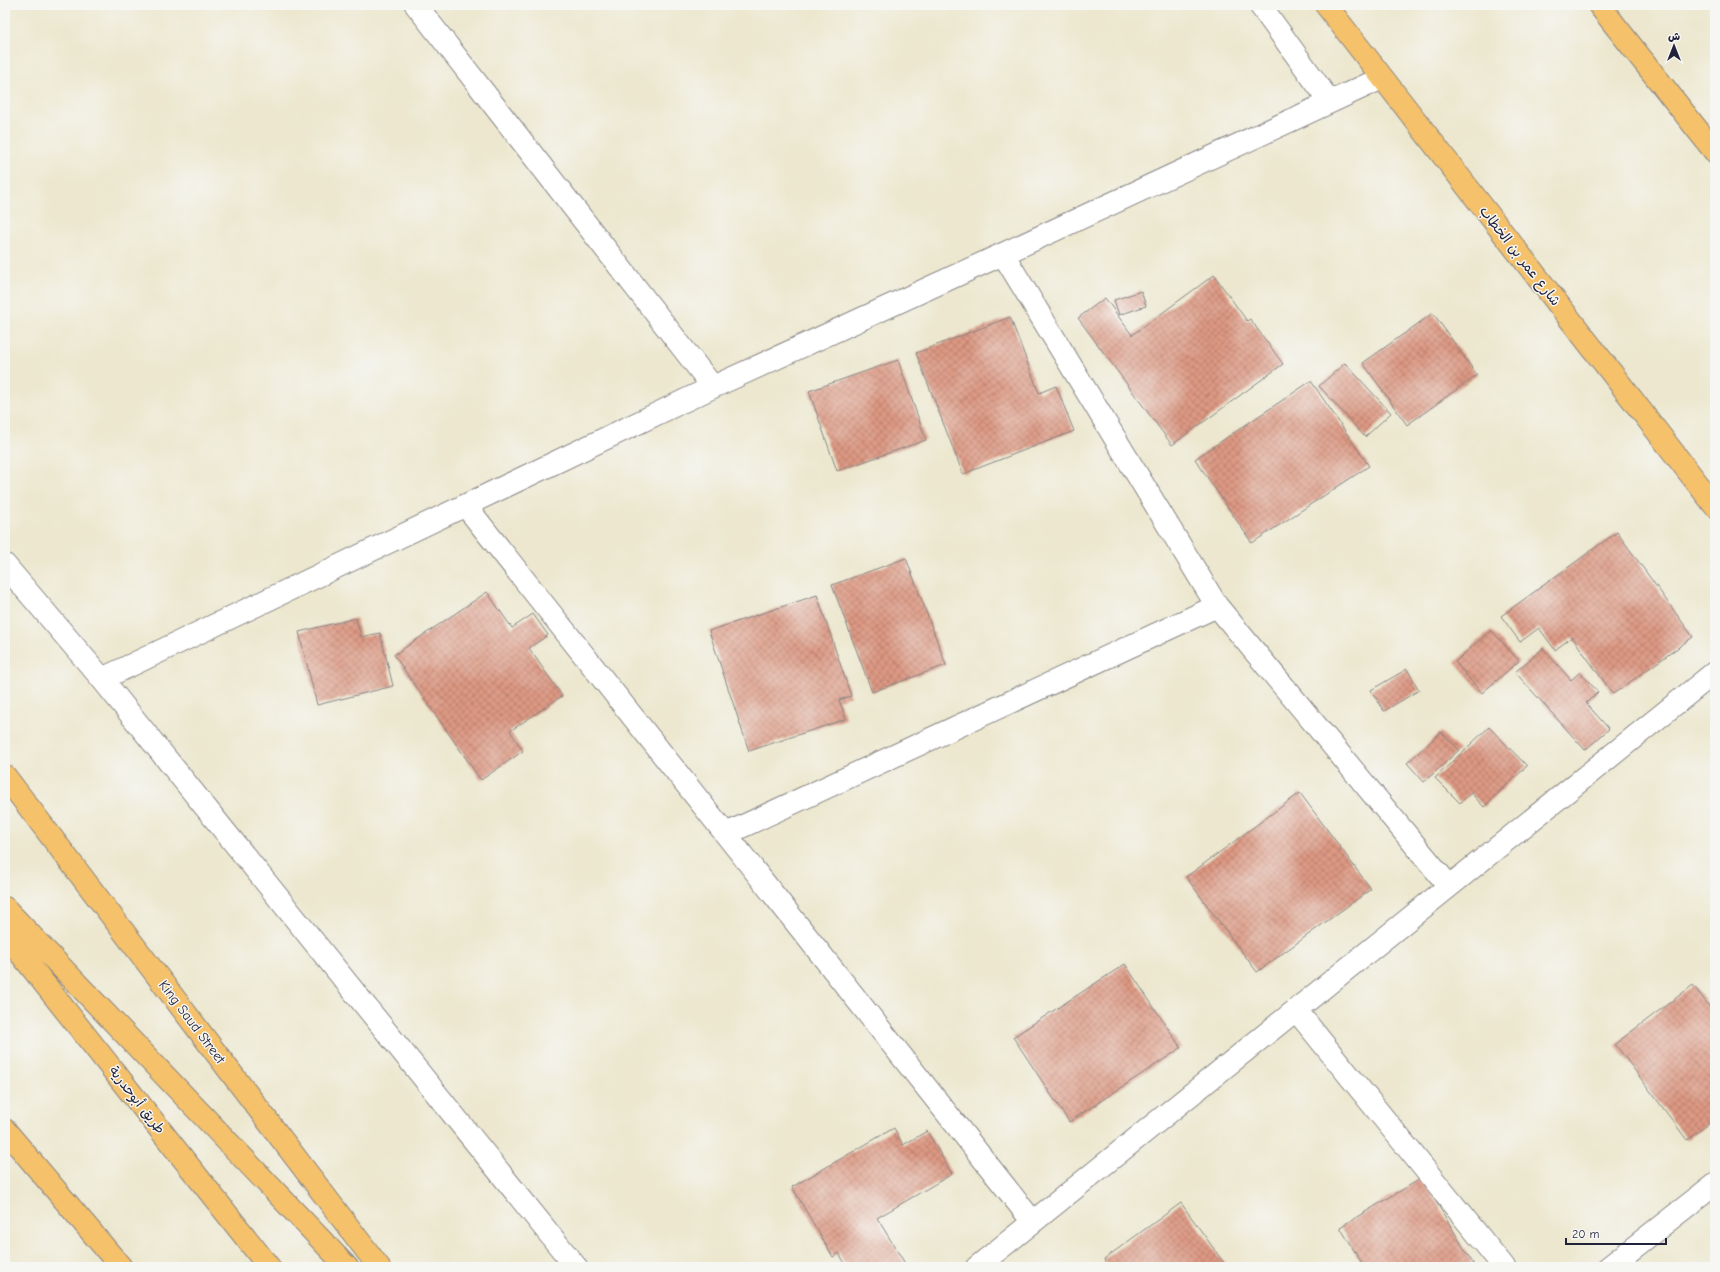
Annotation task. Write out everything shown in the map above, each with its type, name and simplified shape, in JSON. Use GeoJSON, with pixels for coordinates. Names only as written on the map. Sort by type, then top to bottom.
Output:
{"type":"FeatureCollection","features":[{"type":"Feature","properties":{"kind":"main road","name":"شارع عمر بن الخطاب"},"geometry":{"type":"LineString","coordinates":[[1326,5],[1715,506]]}},
{"type":"Feature","properties":{"kind":"main road"},"geometry":{"type":"LineString","coordinates":[[1600,5],[1715,152]]}},
{"type":"Feature","properties":{"kind":"main road","name":"King Saud Street"},"geometry":{"type":"LineString","coordinates":[[5,776],[379,1267]]}},
{"type":"Feature","properties":{"kind":"main road"},"geometry":{"type":"LineString","coordinates":[[5,908],[347,1267]]}},
{"type":"Feature","properties":{"kind":"main road","name":"طريق أبوحدرية"},"geometry":{"type":"LineString","coordinates":[[5,934],[269,1267]]}},
{"type":"Feature","properties":{"kind":"main road"},"geometry":{"type":"LineString","coordinates":[[5,1130],[121,1267]]}},
{"type":"Feature","properties":{"kind":"street"},"geometry":{"type":"LineString","coordinates":[[416,5],[713,387]]}},
{"type":"Feature","properties":{"kind":"street"},"geometry":{"type":"LineString","coordinates":[[1260,5],[1330,102]]}},
{"type":"Feature","properties":{"kind":"street"},"geometry":{"type":"LineString","coordinates":[[102,679],[713,387],[1382,78]]}},
{"type":"Feature","properties":{"kind":"street"},"geometry":{"type":"LineString","coordinates":[[1003,254],[1217,606],[1449,886]]}},
{"type":"Feature","properties":{"kind":"street"},"geometry":{"type":"LineString","coordinates":[[465,505],[1033,1222]]}},
{"type":"Feature","properties":{"kind":"street"},"geometry":{"type":"LineString","coordinates":[[5,565],[102,679],[576,1267]]}},
{"type":"Feature","properties":{"kind":"street"},"geometry":{"type":"LineString","coordinates":[[726,834],[1217,606]]}},
{"type":"Feature","properties":{"kind":"street"},"geometry":{"type":"LineString","coordinates":[[977,1267],[1715,672]]}},
{"type":"Feature","properties":{"kind":"street"},"geometry":{"type":"LineString","coordinates":[[1296,1010],[1504,1267]]}},
{"type":"Feature","properties":{"kind":"street"},"geometry":{"type":"LineString","coordinates":[[1608,1267],[1715,1184]]}},
{"type":"Feature","properties":{"kind":"building"},"geometry":{"type":"Polygon","coordinates":[[[1214,275],[1247,321],[1250,319],[1283,364],[1172,445],[1078,318],[1105,298],[1132,335],[1214,275]]]}},
{"type":"Feature","properties":{"kind":"building"},"geometry":{"type":"Polygon","coordinates":[[[1141,291],[1146,306],[1119,315],[1114,300],[1141,291]]]}},
{"type":"Feature","properties":{"kind":"building"},"geometry":{"type":"Polygon","coordinates":[[[1433,313],[1477,375],[1407,425],[1363,363],[1433,313]]]}},
{"type":"Feature","properties":{"kind":"building"},"geometry":{"type":"Polygon","coordinates":[[[1010,317],[1039,393],[1056,386],[1074,431],[963,474],[916,353],[1010,317]]]}},
{"type":"Feature","properties":{"kind":"building"},"geometry":{"type":"Polygon","coordinates":[[[898,360],[926,440],[837,471],[809,391],[898,360]]]}},
{"type":"Feature","properties":{"kind":"building"},"geometry":{"type":"Polygon","coordinates":[[[1345,363],[1391,413],[1365,437],[1319,386],[1345,363]]]}},
{"type":"Feature","properties":{"kind":"building"},"geometry":{"type":"Polygon","coordinates":[[[1311,381],[1369,466],[1252,543],[1195,459],[1311,381]]]}},
{"type":"Feature","properties":{"kind":"building"},"geometry":{"type":"Polygon","coordinates":[[[1617,532],[1693,637],[1613,694],[1572,637],[1555,650],[1539,628],[1520,642],[1501,616],[1617,532]]]}},
{"type":"Feature","properties":{"kind":"building"},"geometry":{"type":"Polygon","coordinates":[[[906,558],[946,665],[872,692],[832,585],[906,558]]]}},
{"type":"Feature","properties":{"kind":"building"},"geometry":{"type":"Polygon","coordinates":[[[487,592],[512,628],[533,614],[548,635],[529,648],[562,696],[510,731],[523,751],[481,780],[394,655],[487,592]]]}},
{"type":"Feature","properties":{"kind":"building"},"geometry":{"type":"Polygon","coordinates":[[[817,595],[851,696],[839,700],[846,719],[749,751],[709,631],[817,595]]]}},
{"type":"Feature","properties":{"kind":"building"},"geometry":{"type":"Polygon","coordinates":[[[356,618],[361,637],[380,633],[393,686],[317,705],[299,632],[356,618]]]}},
{"type":"Feature","properties":{"kind":"building"},"geometry":{"type":"Polygon","coordinates":[[[1491,630],[1519,661],[1482,693],[1455,662],[1491,630]]]}},
{"type":"Feature","properties":{"kind":"building"},"geometry":{"type":"Polygon","coordinates":[[[1543,648],[1571,680],[1580,672],[1598,692],[1586,703],[1609,729],[1585,750],[1515,672],[1543,648]]]}},
{"type":"Feature","properties":{"kind":"building"},"geometry":{"type":"Polygon","coordinates":[[[1407,669],[1419,690],[1384,711],[1371,690],[1407,669]]]}},
{"type":"Feature","properties":{"kind":"building"},"geometry":{"type":"Polygon","coordinates":[[[1489,727],[1527,766],[1484,807],[1471,793],[1460,803],[1435,778],[1489,727]]]}},
{"type":"Feature","properties":{"kind":"building"},"geometry":{"type":"Polygon","coordinates":[[[1441,732],[1459,750],[1424,782],[1407,763],[1441,732]]]}},
{"type":"Feature","properties":{"kind":"building"},"geometry":{"type":"Polygon","coordinates":[[[1300,793],[1371,889],[1257,972],[1186,877],[1300,793]]]}},
{"type":"Feature","properties":{"kind":"building"},"geometry":{"type":"Polygon","coordinates":[[[1125,964],[1181,1048],[1069,1122],[1013,1037],[1125,964]]]}},
{"type":"Feature","properties":{"kind":"building"},"geometry":{"type":"Polygon","coordinates":[[[1693,985],[1715,1014],[1715,1119],[1687,1140],[1615,1044],[1693,985]]]}},
{"type":"Feature","properties":{"kind":"building"},"geometry":{"type":"Polygon","coordinates":[[[894,1128],[903,1145],[927,1131],[952,1174],[877,1218],[906,1265],[903,1267],[847,1267],[839,1253],[833,1257],[792,1187],[894,1128]]]}},
{"type":"Feature","properties":{"kind":"building"},"geometry":{"type":"Polygon","coordinates":[[[1422,1178],[1475,1267],[1364,1267],[1340,1227],[1422,1178]]]}},
{"type":"Feature","properties":{"kind":"building"},"geometry":{"type":"Polygon","coordinates":[[[1181,1203],[1227,1267],[1109,1267],[1104,1259],[1181,1203]]]}}]}
